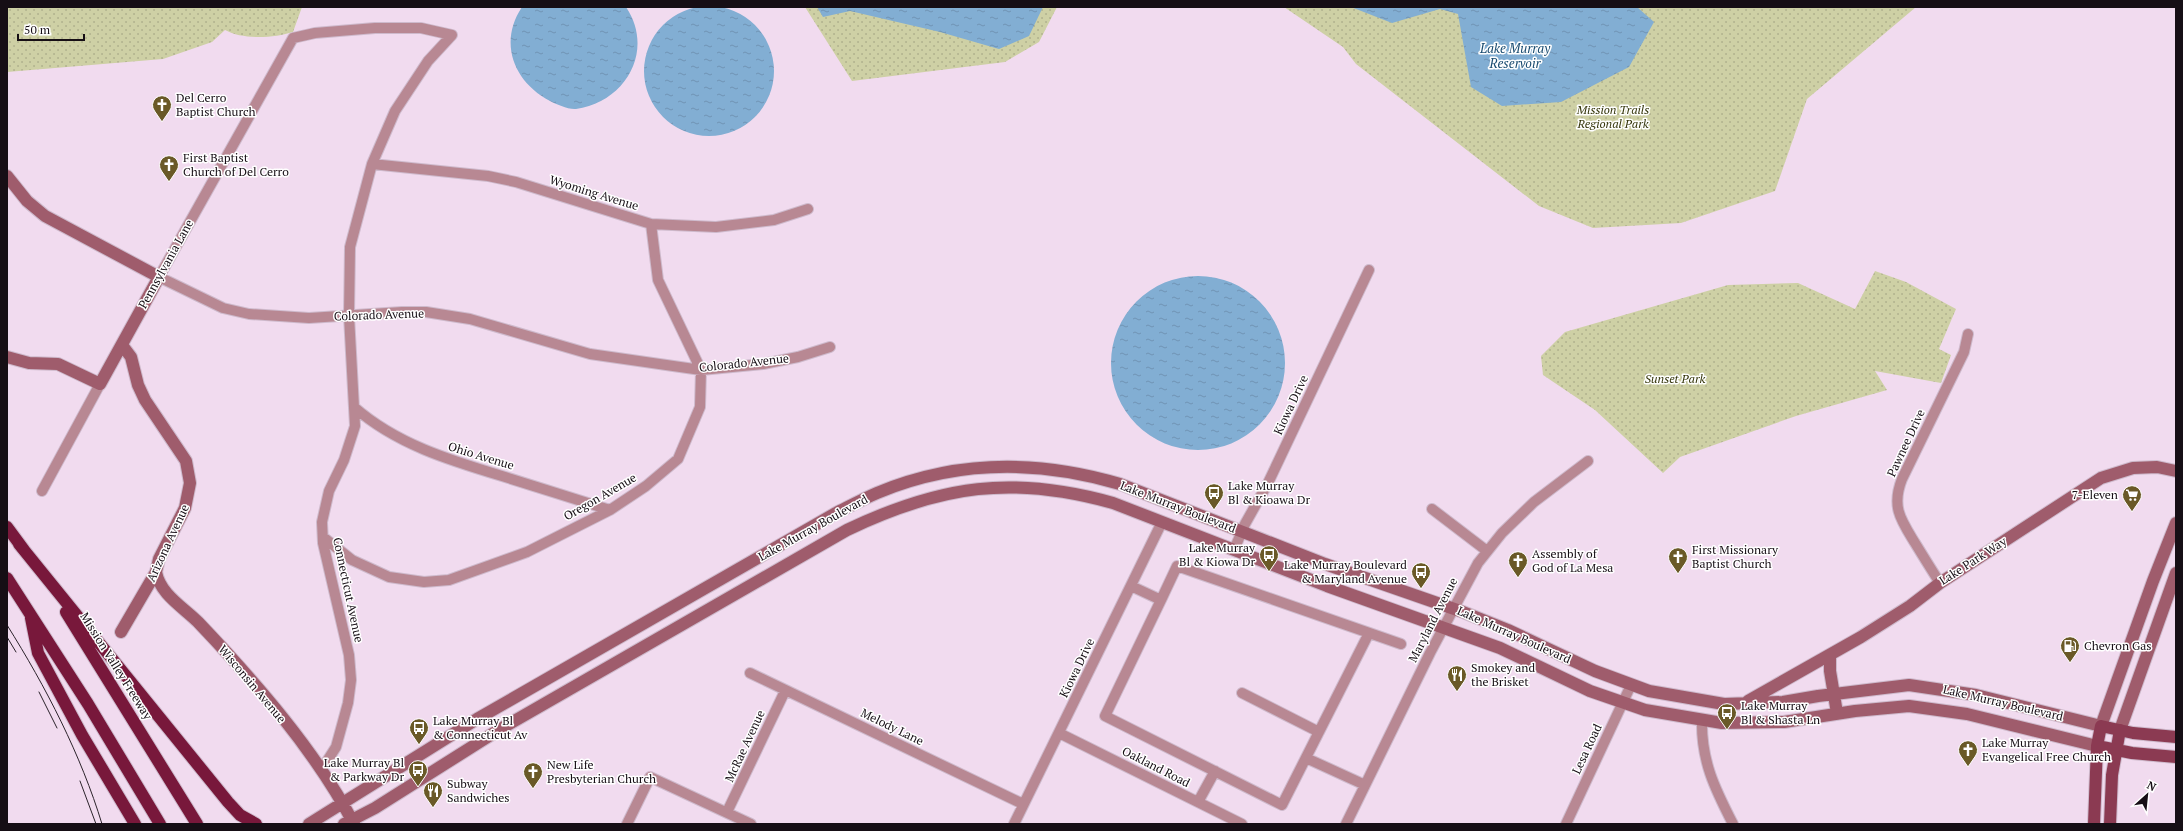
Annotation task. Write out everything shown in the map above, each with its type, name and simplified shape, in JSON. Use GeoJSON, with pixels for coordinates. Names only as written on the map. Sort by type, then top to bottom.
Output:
{"type":"FeatureCollection","features":[{"type":"Feature","properties":{"kind":"highway","name":"Mission Valley Freeway"},"geometry":{"type":"LineString","coordinates":[[7,527],[98,662],[197,824]]}},
{"type":"Feature","properties":{"kind":"highway"},"geometry":{"type":"LineString","coordinates":[[19,544],[228,802],[240,814],[256,824]]}},
{"type":"Feature","properties":{"kind":"highway"},"geometry":{"type":"LineString","coordinates":[[7,578],[30,611],[88,704],[160,824]]}},
{"type":"Feature","properties":{"kind":"highway"},"geometry":{"type":"LineString","coordinates":[[30,611],[38,653],[82,735],[135,824]]}},
{"type":"Feature","properties":{"kind":"main road","name":"Colorado Avenue"},"geometry":{"type":"LineString","coordinates":[[7,176],[27,201],[45,216],[159,277]]}},
{"type":"Feature","properties":{"kind":"main road","name":"Pennsylvania Lane"},"geometry":{"type":"LineString","coordinates":[[100,384],[159,277]]}},
{"type":"Feature","properties":{"kind":"main road","name":"Arizona Avenue"},"geometry":{"type":"LineString","coordinates":[[121,632],[156,572],[159,559],[185,508],[189,491],[189,468],[179,448],[145,400],[138,385],[130,357],[122,345]]}},
{"type":"Feature","properties":{"kind":"main road"},"geometry":{"type":"LineString","coordinates":[[7,357],[28,363],[58,364],[100,384]]}},
{"type":"Feature","properties":{"kind":"main road","name":"Lake Murray Boulevard"},"geometry":{"type":"LineString","coordinates":[[309,824],[482,716],[836,513],[878,493],[952,471],[989,467],[1034,466],[1090,476],[1120,484],[1325,564],[1454,608],[1508,630],[1595,671],[1649,691],[1724,704],[1783,702],[1910,685],[1940,688],[2016,704],[2120,730],[2176,737]]}},
{"type":"Feature","properties":{"kind":"main road","name":"Lake Park Way"},"geometry":{"type":"LineString","coordinates":[[1745,703],[1830,656],[1910,606],[1940,582],[2101,478],[2122,470],[2139,468],[2157,467],[2176,471]]}},
{"type":"Feature","properties":{"kind":"main road","name":"Lake Murray Boulevard"},"geometry":{"type":"LineString","coordinates":[[350,822],[375,808],[497,731],[848,530],[884,513],[957,492],[1031,486],[1113,502],[1234,550],[1444,626],[1500,648],[1590,691],[1663,714],[1722,723],[1784,722],[1837,713],[1909,706],[1941,709],[2021,726],[2116,750],[2176,757]]}},
{"type":"Feature","properties":{"kind":"main road"},"geometry":{"type":"LineString","coordinates":[[2094,824],[2097,746],[2101,726],[2153,581],[2176,523]]}},
{"type":"Feature","properties":{"kind":"main road","name":"Wisconsin Avenue"},"geometry":{"type":"LineString","coordinates":[[156,572],[161,588],[194,618],[253,681],[322,769],[343,802],[350,822]]}},
{"type":"Feature","properties":{"kind":"main road"},"geometry":{"type":"LineString","coordinates":[[2110,824],[2112,775],[2120,730],[2176,573]]}},
{"type":"Feature","properties":{"kind":"main road"},"geometry":{"type":"LineString","coordinates":[[610,642],[621,659]]}},
{"type":"Feature","properties":{"kind":"main road"},"geometry":{"type":"LineString","coordinates":[[1830,656],[1837,713]]}},
{"type":"Feature","properties":{"kind":"main road"},"geometry":{"type":"LineString","coordinates":[[482,716],[497,731]]}},
{"type":"Feature","properties":{"kind":"street","name":"Pennsylvania Lane"},"geometry":{"type":"LineString","coordinates":[[159,277],[293,38],[315,34],[375,28],[421,28],[452,35]]}},
{"type":"Feature","properties":{"kind":"street","name":"Connecticut Avenue"},"geometry":{"type":"LineString","coordinates":[[322,769],[336,747],[348,702],[351,680],[349,655],[323,537],[322,522],[329,491],[344,460],[355,426],[349,316],[350,247],[372,164],[394,110],[428,61],[452,35]]}},
{"type":"Feature","properties":{"kind":"street","name":"Wyoming Avenue"},"geometry":{"type":"LineString","coordinates":[[372,164],[422,168],[502,179],[651,224],[716,227],[774,220],[808,209]]}},
{"type":"Feature","properties":{"kind":"street","name":"Oregon Avenue"},"geometry":{"type":"LineString","coordinates":[[323,537],[352,560],[378,573],[412,582],[436,582],[461,577],[527,552],[610,510],[646,486],[678,459],[700,407],[701,370],[658,280],[651,224]]}},
{"type":"Feature","properties":{"kind":"street","name":"Kiowa Drive"},"geometry":{"type":"LineString","coordinates":[[1234,550],[1268,483],[1369,270]]}},
{"type":"Feature","properties":{"kind":"street","name":"Colorado Avenue"},"geometry":{"type":"LineString","coordinates":[[159,277],[223,308],[249,314],[309,318],[402,312],[426,312],[470,319],[590,354],[701,370],[763,364],[798,357],[830,347]]}},
{"type":"Feature","properties":{"kind":"street","name":"Pawnee Drive"},"geometry":{"type":"LineString","coordinates":[[1940,582],[1903,526],[1898,513],[1897,498],[1902,479],[1964,352],[1968,334]]}},
{"type":"Feature","properties":{"kind":"street","name":"Pennsylvania Lane"},"geometry":{"type":"LineString","coordinates":[[42,491],[100,384]]}},
{"type":"Feature","properties":{"kind":"street","name":"Ohio Avenue"},"geometry":{"type":"LineString","coordinates":[[354,407],[367,419],[404,440],[439,456],[610,510]]}},
{"type":"Feature","properties":{"kind":"street","name":"Maryland Avenue"},"geometry":{"type":"LineString","coordinates":[[1346,824],[1444,626],[1478,563],[1487,551],[1534,502],[1588,461]]}},
{"type":"Feature","properties":{"kind":"street"},"geometry":{"type":"LineString","coordinates":[[1432,509],[1487,551]]}},
{"type":"Feature","properties":{"kind":"street","name":"Kiowa Drive"},"geometry":{"type":"LineString","coordinates":[[1014,824],[1162,522]]}},
{"type":"Feature","properties":{"kind":"street"},"geometry":{"type":"LineString","coordinates":[[1369,633],[1282,806],[1105,716],[1177,566],[1401,644]]}},
{"type":"Feature","properties":{"kind":"street"},"geometry":{"type":"LineString","coordinates":[[1131,586],[1161,600]]}},
{"type":"Feature","properties":{"kind":"street","name":"Melody Lane"},"geometry":{"type":"LineString","coordinates":[[750,673],[1023,804]]}},
{"type":"Feature","properties":{"kind":"street","name":"Lesa Road"},"geometry":{"type":"LineString","coordinates":[[1566,824],[1631,685]]}},
{"type":"Feature","properties":{"kind":"street","name":"McRae Avenue"},"geometry":{"type":"LineString","coordinates":[[728,812],[785,691]]}},
{"type":"Feature","properties":{"kind":"street"},"geometry":{"type":"LineString","coordinates":[[1242,693],[1319,732]]}},
{"type":"Feature","properties":{"kind":"street"},"geometry":{"type":"LineString","coordinates":[[1702,720],[1702,735],[1706,762],[1711,780],[1732,824]]}},
{"type":"Feature","properties":{"kind":"street","name":"Oakland Road"},"geometry":{"type":"LineString","coordinates":[[1059,733],[1242,824]]}},
{"type":"Feature","properties":{"kind":"street"},"geometry":{"type":"LineString","coordinates":[[1306,758],[1365,785]]}},
{"type":"Feature","properties":{"kind":"street"},"geometry":{"type":"LineString","coordinates":[[1198,802],[1215,771]]}},
{"type":"Feature","properties":{"kind":"street"},"geometry":{"type":"LineString","coordinates":[[627,824],[650,777],[751,824]]}},
{"type":"Feature","properties":{"kind":"green space"},"geometry":{"type":"Polygon","coordinates":[[[7,7],[302,7],[293,32],[277,36],[249,37],[225,30],[212,42],[163,59],[7,72],[7,7]]]}},
{"type":"Feature","properties":{"kind":"green space"},"geometry":{"type":"Polygon","coordinates":[[[805,7],[1057,7],[1039,42],[1005,62],[852,81],[805,7]]]}},
{"type":"Feature","properties":{"kind":"green space","name":"Mission Trails Regional Park"},"geometry":{"type":"Polygon","coordinates":[[[1284,7],[1916,7],[1807,99],[1775,191],[1681,223],[1593,228],[1539,206],[1356,64],[1343,47],[1284,7]]]}},
{"type":"Feature","properties":{"kind":"green space","name":"Sunset Park"},"geometry":{"type":"Polygon","coordinates":[[[1875,271],[1906,282],[1956,309],[1939,349],[1951,355],[1941,383],[1875,371],[1887,390],[1796,416],[1680,457],[1663,473],[1595,410],[1543,375],[1541,356],[1565,332],[1728,285],[1798,283],[1855,309],[1875,271]]]}},
{"type":"Feature","properties":{"kind":"water"},"geometry":{"type":"Polygon","coordinates":[[[715,6],[734,11],[755,25],[769,46],[773,58],[773,84],[769,96],[755,117],[734,131],[722,135],[703,136],[684,131],[663,117],[649,96],[645,84],[644,65],[649,46],[663,25],[684,11],[696,7],[715,6]]]}},
{"type":"Feature","properties":{"kind":"water"},"geometry":{"type":"Polygon","coordinates":[[[522,7],[626,7],[634,23],[637,40],[636,56],[631,72],[621,85],[609,96],[594,104],[576,109],[570,109],[550,101],[537,93],[527,83],[519,72],[514,60],[511,48],[511,34],[515,21],[522,7]]]}},
{"type":"Feature","properties":{"kind":"water"},"geometry":{"type":"Polygon","coordinates":[[[817,7],[1043,7],[1029,36],[999,49],[940,32],[850,11],[823,17],[817,7]]]}},
{"type":"Feature","properties":{"kind":"water","name":"Lake Murray Reservoir"},"geometry":{"type":"Polygon","coordinates":[[[1351,7],[1637,7],[1654,22],[1629,67],[1561,102],[1502,106],[1471,87],[1458,14],[1440,9],[1392,23],[1351,7]]]}},
{"type":"Feature","properties":{"kind":"water"},"geometry":{"type":"Polygon","coordinates":[[[1198,276],[1215,278],[1239,286],[1253,296],[1265,308],[1275,322],[1281,338],[1285,363],[1283,380],[1275,404],[1265,418],[1253,430],[1239,440],[1223,446],[1198,450],[1181,448],[1157,440],[1143,430],[1131,418],[1121,404],[1115,388],[1111,363],[1113,346],[1121,322],[1131,308],[1143,296],[1157,286],[1173,280],[1198,276]]]}},
{"type":"Feature","properties":{"kind":"tram line"},"geometry":{"type":"LineString","coordinates":[[7,625],[49,697],[73,747],[102,824]]}},
{"type":"Feature","properties":{"kind":"tram line"},"geometry":{"type":"LineString","coordinates":[[7,637],[16,652]]}},
{"type":"Feature","properties":{"kind":"tram line"},"geometry":{"type":"LineString","coordinates":[[39,692],[57,728]]}},
{"type":"Feature","properties":{"kind":"tram line"},"geometry":{"type":"LineString","coordinates":[[80,781],[96,824]]}},
{"type":"Feature","properties":{"kind":"place","name":"Del Cerro Baptist Church"},"geometry":{"type":"Point","coordinates":[162,122]}},
{"type":"Feature","properties":{"kind":"place","name":"First Baptist Church of Del Cerro"},"geometry":{"type":"Point","coordinates":[169,182]}},
{"type":"Feature","properties":{"kind":"place","name":"Lake Murray Bl & Kioawa Dr"},"geometry":{"type":"Point","coordinates":[1214,510]}},
{"type":"Feature","properties":{"kind":"place","name":"7-Eleven"},"geometry":{"type":"Point","coordinates":[2132,512]}},
{"type":"Feature","properties":{"kind":"place","name":"Lake Murray Bl & Kiowa Dr"},"geometry":{"type":"Point","coordinates":[1269,572]}},
{"type":"Feature","properties":{"kind":"place","name":"First Missionary Baptist Church"},"geometry":{"type":"Point","coordinates":[1678,574]}},
{"type":"Feature","properties":{"kind":"place","name":"Assembly of God of La Mesa"},"geometry":{"type":"Point","coordinates":[1518,578]}},
{"type":"Feature","properties":{"kind":"place","name":"Lake Murray Boulevard & Maryland Avenue"},"geometry":{"type":"Point","coordinates":[1421,589]}},
{"type":"Feature","properties":{"kind":"place","name":"Chevron Gas"},"geometry":{"type":"Point","coordinates":[2070,663]}},
{"type":"Feature","properties":{"kind":"place","name":"Smokey and the Brisket"},"geometry":{"type":"Point","coordinates":[1457,692]}},
{"type":"Feature","properties":{"kind":"place","name":"Lake Murray Bl & Shasta Ln"},"geometry":{"type":"Point","coordinates":[1727,730]}},
{"type":"Feature","properties":{"kind":"place","name":"Lake Murray Bl & Connecticut Av"},"geometry":{"type":"Point","coordinates":[419,745]}},
{"type":"Feature","properties":{"kind":"place","name":"Lake Murray Evangelical Free Church"},"geometry":{"type":"Point","coordinates":[1968,767]}},
{"type":"Feature","properties":{"kind":"place","name":"Lake Murray Bl & Parkway Dr"},"geometry":{"type":"Point","coordinates":[418,787]}},
{"type":"Feature","properties":{"kind":"place","name":"New Life Presbyterian Church"},"geometry":{"type":"Point","coordinates":[533,789]}},
{"type":"Feature","properties":{"kind":"place","name":"Subway Sandwiches"},"geometry":{"type":"Point","coordinates":[433,808]}}]}
